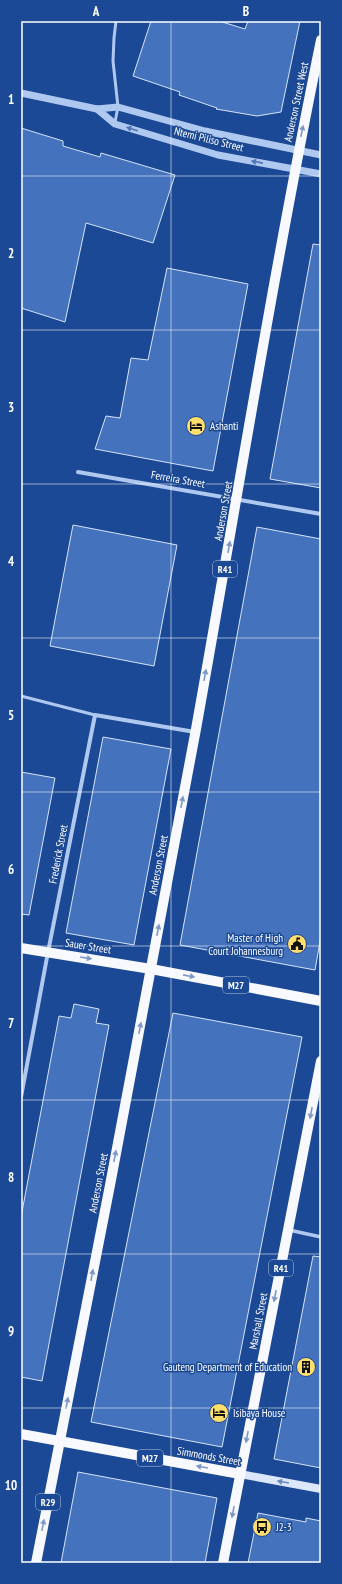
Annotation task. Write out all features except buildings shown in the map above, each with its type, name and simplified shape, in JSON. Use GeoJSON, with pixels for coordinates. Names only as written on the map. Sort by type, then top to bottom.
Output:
{"type":"FeatureCollection","features":[{"type":"Feature","properties":{"kind":"main road","name":"Anderson Street West"},"geometry":{"type":"LineString","coordinates":[[296,170],[298,150],[321,40]]}},
{"type":"Feature","properties":{"kind":"main road","name":"Anderson Street"},"geometry":{"type":"LineString","coordinates":[[36,1563],[151,968],[296,170]]}},
{"type":"Feature","properties":{"kind":"main road","name":"Sauer Street"},"geometry":{"type":"LineString","coordinates":[[21,948],[151,968]]}},
{"type":"Feature","properties":{"kind":"main road","name":"M27"},"geometry":{"type":"LineString","coordinates":[[151,968],[321,1001]]}},
{"type":"Feature","properties":{"kind":"main road","name":"Marshall Street"},"geometry":{"type":"LineString","coordinates":[[223,1563],[321,1061]]}},
{"type":"Feature","properties":{"kind":"main road","name":"Simmonds Street"},"geometry":{"type":"LineString","coordinates":[[21,1434],[321,1489]]}},
{"type":"Feature","properties":{"kind":"street","name":"Ntemi Piliso Street"},"geometry":{"type":"LineString","coordinates":[[21,92],[97,110],[118,107],[205,131],[321,155]]}},
{"type":"Feature","properties":{"kind":"street","name":"Ntemi Piliso Street"},"geometry":{"type":"LineString","coordinates":[[97,110],[115,124],[218,155],[321,174]]}},
{"type":"Feature","properties":{"kind":"street","name":"Ferreira Street"},"geometry":{"type":"LineString","coordinates":[[78,472],[321,514]]}},
{"type":"Feature","properties":{"kind":"street"},"geometry":{"type":"LineString","coordinates":[[95,715],[195,732]]}},
{"type":"Feature","properties":{"kind":"street","name":"Frederick Street"},"geometry":{"type":"LineString","coordinates":[[21,1097],[95,715]]}},
{"type":"Feature","properties":{"kind":"street"},"geometry":{"type":"LineString","coordinates":[[288,1230],[321,1237]]}},
{"type":"Feature","properties":{"kind":"lane"},"geometry":{"type":"LineString","coordinates":[[115,124],[118,107],[113,60],[116,21]]}},
{"type":"Feature","properties":{"kind":"lane"},"geometry":{"type":"LineString","coordinates":[[21,696],[95,715]]}},
{"type":"Feature","properties":{"kind":"place","name":"Ashanti"},"geometry":{"type":"Point","coordinates":[196,426]}},
{"type":"Feature","properties":{"kind":"place","name":"Master of High Court Johannesburg"},"geometry":{"type":"Point","coordinates":[297,944]}},
{"type":"Feature","properties":{"kind":"place","name":"Gauteng Department of Education"},"geometry":{"type":"Point","coordinates":[306,1367]}},
{"type":"Feature","properties":{"kind":"place","name":"Isibaya House"},"geometry":{"type":"Point","coordinates":[219,1413]}},
{"type":"Feature","properties":{"kind":"place","name":"J2-3"},"geometry":{"type":"Point","coordinates":[262,1527]}}]}
